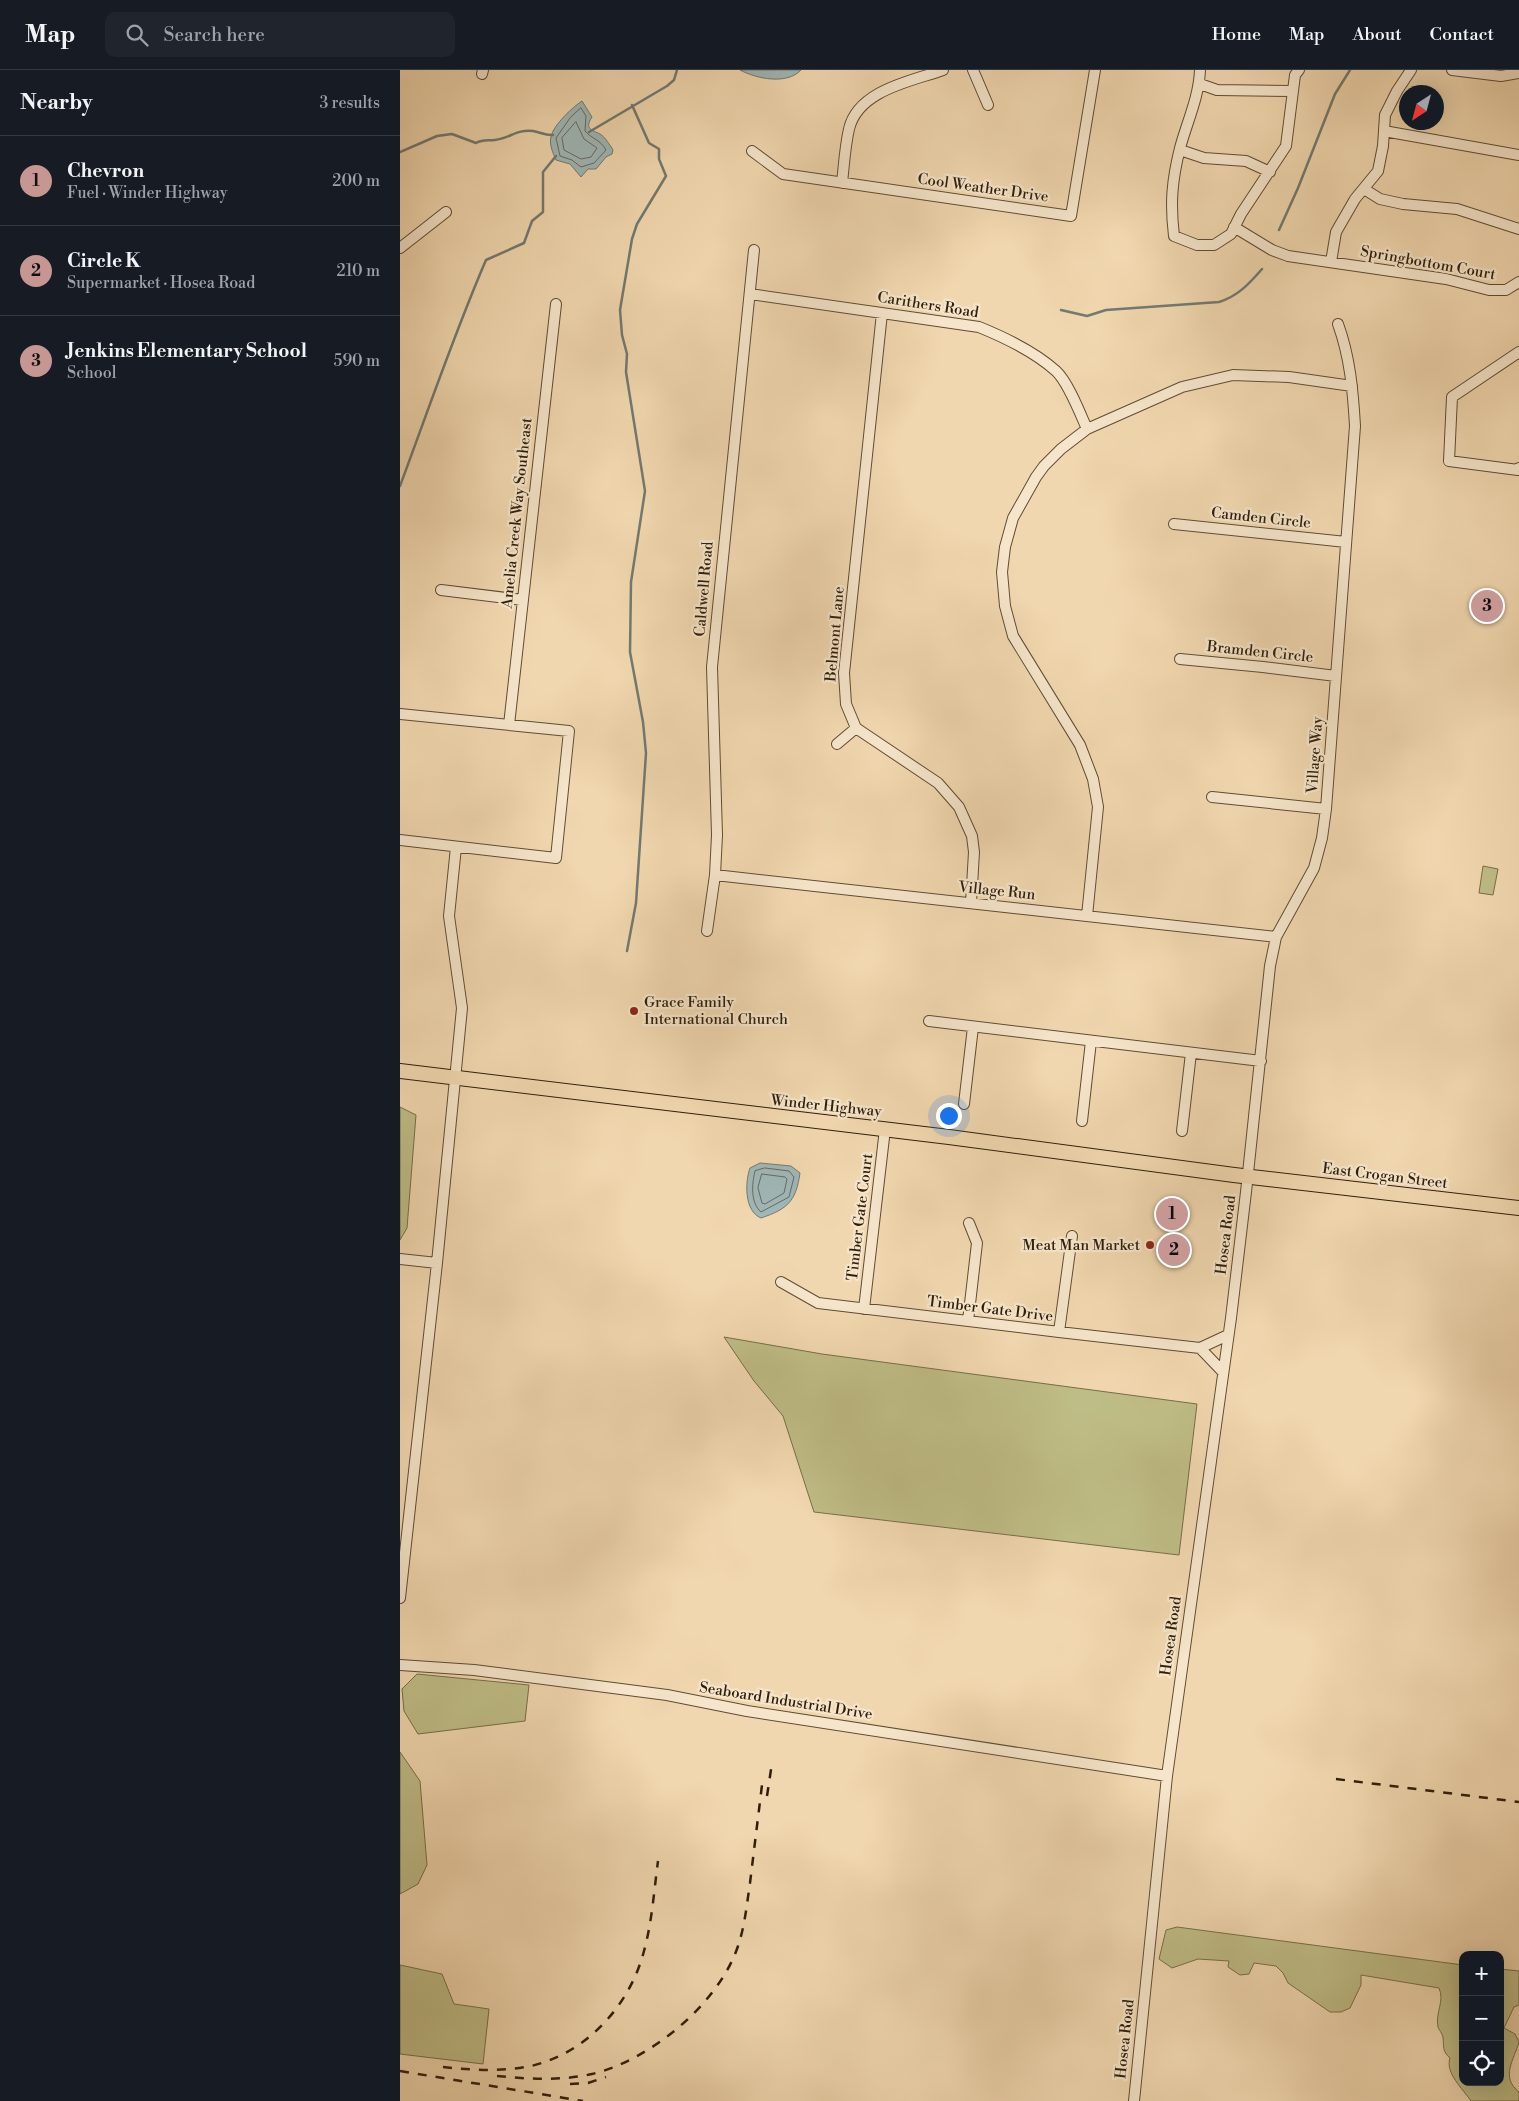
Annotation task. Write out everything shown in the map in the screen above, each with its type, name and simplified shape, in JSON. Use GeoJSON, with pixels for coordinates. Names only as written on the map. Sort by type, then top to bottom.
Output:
{"type":"FeatureCollection","features":[{"type":"Feature","properties":{"kind":"main road","name":"Winder Highway"},"geometry":{"type":"LineString","coordinates":[[400,1070],[885,1129],[1248,1177]]}},
{"type":"Feature","properties":{"kind":"main road","name":"East Crogan Street"},"geometry":{"type":"LineString","coordinates":[[1248,1177],[1519,1208]]}},
{"type":"Feature","properties":{"kind":"street"},"geometry":{"type":"LineString","coordinates":[[842,183],[849,128],[858,109],[880,93],[943,70]]}},
{"type":"Feature","properties":{"kind":"street"},"geometry":{"type":"LineString","coordinates":[[973,70],[988,105]]}},
{"type":"Feature","properties":{"kind":"street","name":"Cool Weather Drive"},"geometry":{"type":"LineString","coordinates":[[752,151],[783,174],[1070,216],[1094,70]]}},
{"type":"Feature","properties":{"kind":"street"},"geometry":{"type":"LineString","coordinates":[[1200,70],[1200,84],[1180,150],[1173,183],[1171,205],[1174,236],[1197,245],[1214,245],[1231,234],[1286,146],[1294,75],[1299,70]]}},
{"type":"Feature","properties":{"kind":"street"},"geometry":{"type":"LineString","coordinates":[[1331,262],[1336,232],[1378,170],[1383,146],[1385,115],[1397,91],[1411,70]]}},
{"type":"Feature","properties":{"kind":"street"},"geometry":{"type":"LineString","coordinates":[[1452,70],[1501,76],[1519,73]]}},
{"type":"Feature","properties":{"kind":"street"},"geometry":{"type":"LineString","coordinates":[[1200,84],[1217,90],[1292,91]]}},
{"type":"Feature","properties":{"kind":"street"},"geometry":{"type":"LineString","coordinates":[[1384,131],[1519,154]]}},
{"type":"Feature","properties":{"kind":"street"},"geometry":{"type":"LineString","coordinates":[[1180,150],[1204,158],[1246,161],[1270,172]]}},
{"type":"Feature","properties":{"kind":"street"},"geometry":{"type":"LineString","coordinates":[[1364,189],[1380,200],[1457,209],[1519,229]]}},
{"type":"Feature","properties":{"kind":"street"},"geometry":{"type":"LineString","coordinates":[[400,248],[446,212]]}},
{"type":"Feature","properties":{"kind":"street","name":"Springbottom Court"},"geometry":{"type":"LineString","coordinates":[[1234,228],[1272,250],[1288,256],[1446,279],[1489,290],[1506,290],[1519,282]]}},
{"type":"Feature","properties":{"kind":"street","name":"Caldwell Road"},"geometry":{"type":"LineString","coordinates":[[707,931],[715,875],[717,807],[712,667],[754,250]]}},
{"type":"Feature","properties":{"kind":"street","name":"Carithers Road"},"geometry":{"type":"LineString","coordinates":[[750,294],[979,327],[998,335],[1031,354],[1057,372],[1077,405],[1087,429]]}},
{"type":"Feature","properties":{"kind":"street","name":"Amelia Creek Way Southeast"},"geometry":{"type":"LineString","coordinates":[[509,725],[556,304]]}},
{"type":"Feature","properties":{"kind":"street","name":"Belmont Lane"},"geometry":{"type":"LineString","coordinates":[[856,728],[846,704],[844,673],[882,313]]}},
{"type":"Feature","properties":{"kind":"street","name":"Village Way"},"geometry":{"type":"LineString","coordinates":[[1248,1177],[1270,966],[1276,937],[1314,868],[1322,838],[1326,809],[1354,426],[1352,386],[1347,353],[1338,324]]}},
{"type":"Feature","properties":{"kind":"street"},"geometry":{"type":"LineString","coordinates":[[1519,352],[1452,397],[1449,461],[1518,470],[1519,468]]}},
{"type":"Feature","properties":{"kind":"street"},"geometry":{"type":"LineString","coordinates":[[1087,916],[1098,822],[1098,806],[1093,779],[1080,745],[1013,636],[1005,606],[1002,572],[1005,547],[1013,518],[1027,491],[1044,466],[1087,429],[1182,387],[1233,375],[1289,378],[1352,386]]}},
{"type":"Feature","properties":{"kind":"street","name":"Camden Circle"},"geometry":{"type":"LineString","coordinates":[[1174,524],[1346,542]]}},
{"type":"Feature","properties":{"kind":"street"},"geometry":{"type":"LineString","coordinates":[[441,590],[523,600]]}},
{"type":"Feature","properties":{"kind":"street","name":"Bramden Circle"},"geometry":{"type":"LineString","coordinates":[[1180,659],[1263,666],[1336,676]]}},
{"type":"Feature","properties":{"kind":"street"},"geometry":{"type":"LineString","coordinates":[[400,714],[569,731],[556,858],[400,840]]}},
{"type":"Feature","properties":{"kind":"street"},"geometry":{"type":"LineString","coordinates":[[837,744],[856,728],[938,783],[959,807],[972,836],[974,852],[971,903]]}},
{"type":"Feature","properties":{"kind":"street"},"geometry":{"type":"LineString","coordinates":[[1212,796],[1326,809]]}},
{"type":"Feature","properties":{"kind":"street"},"geometry":{"type":"LineString","coordinates":[[400,1598],[437,1263],[462,1008],[449,916],[456,847]]}},
{"type":"Feature","properties":{"kind":"street","name":"Village Run"},"geometry":{"type":"LineString","coordinates":[[715,875],[1276,937]]}},
{"type":"Feature","properties":{"kind":"street"},"geometry":{"type":"LineString","coordinates":[[928,1021],[1261,1061]]}},
{"type":"Feature","properties":{"kind":"street"},"geometry":{"type":"LineString","coordinates":[[964,1104],[973,1027]]}},
{"type":"Feature","properties":{"kind":"street"},"geometry":{"type":"LineString","coordinates":[[1082,1121],[1091,1040]]}},
{"type":"Feature","properties":{"kind":"street"},"geometry":{"type":"LineString","coordinates":[[1182,1131],[1191,1053]]}},
{"type":"Feature","properties":{"kind":"street","name":"Timber Gate Court"},"geometry":{"type":"LineString","coordinates":[[864,1309],[885,1129]]}},
{"type":"Feature","properties":{"kind":"street","name":"Hosea Road"},"geometry":{"type":"LineString","coordinates":[[1134,2101],[1167,1776],[1248,1177]]}},
{"type":"Feature","properties":{"kind":"street"},"geometry":{"type":"LineString","coordinates":[[968,1321],[977,1243],[969,1224]]}},
{"type":"Feature","properties":{"kind":"street"},"geometry":{"type":"LineString","coordinates":[[1058,1332],[1072,1236]]}},
{"type":"Feature","properties":{"kind":"street"},"geometry":{"type":"LineString","coordinates":[[400,1259],[437,1263]]}},
{"type":"Feature","properties":{"kind":"street","name":"Timber Gate Drive"},"geometry":{"type":"LineString","coordinates":[[782,1282],[818,1303],[1200,1348]]}},
{"type":"Feature","properties":{"kind":"street"},"geometry":{"type":"LineString","coordinates":[[1223,1372],[1200,1348],[1228,1335]]}},
{"type":"Feature","properties":{"kind":"street","name":"Seaboard Industrial Drive"},"geometry":{"type":"LineString","coordinates":[[400,1664],[474,1670],[668,1695],[747,1711],[1167,1776]]}},
{"type":"Feature","properties":{"kind":"shaded area"},"geometry":{"type":"Polygon","coordinates":[[[1483,866],[1498,869],[1493,895],[1479,893],[1483,866]]]}},
{"type":"Feature","properties":{"kind":"shaded area"},"geometry":{"type":"Polygon","coordinates":[[[400,1107],[416,1115],[407,1228],[400,1240],[400,1107]]]}},
{"type":"Feature","properties":{"kind":"shaded area"},"geometry":{"type":"Polygon","coordinates":[[[724,1337],[822,1354],[1197,1404],[1179,1555],[814,1512],[783,1416],[754,1381],[724,1337]]]}},
{"type":"Feature","properties":{"kind":"shaded area"},"geometry":{"type":"Polygon","coordinates":[[[417,1674],[529,1685],[525,1721],[418,1734],[404,1711],[402,1689],[417,1674]]]}},
{"type":"Feature","properties":{"kind":"shaded area"},"geometry":{"type":"Polygon","coordinates":[[[400,1752],[420,1781],[427,1865],[418,1884],[400,1894],[400,1752]]]}},
{"type":"Feature","properties":{"kind":"shaded area"},"geometry":{"type":"Polygon","coordinates":[[[1177,1927],[1459,1964],[1459,2085],[1452,2075],[1449,2064],[1450,2058],[1445,2051],[1443,2037],[1438,2027],[1437,2022],[1441,1998],[1439,1988],[1361,1975],[1361,1985],[1350,2008],[1341,2012],[1330,2012],[1288,1983],[1283,1973],[1276,1966],[1254,1963],[1249,1974],[1240,1975],[1228,1967],[1229,1961],[1198,1959],[1172,1968],[1159,1959],[1166,1930],[1177,1927]]]}},
{"type":"Feature","properties":{"kind":"shaded area"},"geometry":{"type":"Polygon","coordinates":[[[400,1965],[442,1974],[454,2004],[489,2009],[483,2064],[400,2054],[400,1965]]]}},
{"type":"Feature","properties":{"kind":"shaded area"},"geometry":{"type":"Polygon","coordinates":[[[1504,1969],[1519,1971],[1519,2005],[1514,2007],[1504,2028],[1504,1969]]]}},
{"type":"Feature","properties":{"kind":"shaded area"},"geometry":{"type":"Polygon","coordinates":[[[1504,2028],[1515,2034],[1519,2042],[1509,2074],[1513,2086],[1519,2092],[1519,2101],[1471,2101],[1460,2086],[1504,2086],[1504,2028]]]}},
{"type":"Feature","properties":{"kind":"water"},"geometry":{"type":"Polygon","coordinates":[[[740,70],[801,70],[788,78],[772,79],[755,76],[740,70]]]}},
{"type":"Feature","properties":{"kind":"water"},"geometry":{"type":"Polygon","coordinates":[[[582,101],[592,117],[589,124],[590,129],[604,137],[613,150],[612,154],[606,157],[596,169],[588,169],[581,177],[570,164],[556,160],[551,140],[555,127],[582,101]]]}},
{"type":"Feature","properties":{"kind":"water"},"geometry":{"type":"Polygon","coordinates":[[[760,1163],[791,1166],[800,1173],[796,1191],[789,1203],[778,1211],[761,1218],[751,1209],[747,1196],[747,1181],[750,1168],[760,1163]]]}},
{"type":"Feature","properties":{"kind":"waterway"},"geometry":{"type":"LineString","coordinates":[[589,132],[667,86],[674,80],[677,70]]}},
{"type":"Feature","properties":{"kind":"waterway"},"geometry":{"type":"LineString","coordinates":[[1279,230],[1298,188],[1335,94],[1350,70]]}},
{"type":"Feature","properties":{"kind":"waterway"},"geometry":{"type":"LineString","coordinates":[[627,951],[636,903],[646,753],[643,722],[630,652],[631,582],[645,491],[626,372],[627,354],[622,335],[620,310],[632,239],[637,224],[666,176],[659,159],[659,149],[649,143],[632,105]]}},
{"type":"Feature","properties":{"kind":"waterway"},"geometry":{"type":"LineString","coordinates":[[400,152],[437,136],[452,134],[476,143],[500,139],[518,132],[527,131],[553,135]]}},
{"type":"Feature","properties":{"kind":"waterway"},"geometry":{"type":"LineString","coordinates":[[400,486],[452,344],[486,260],[524,243],[532,221],[543,212],[543,172],[556,156]]}},
{"type":"Feature","properties":{"kind":"waterway"},"geometry":{"type":"LineString","coordinates":[[1061,310],[1087,316],[1106,310],[1219,302],[1243,289],[1262,269]]}},
{"type":"Feature","properties":{"kind":"railway"},"geometry":{"type":"LineString","coordinates":[[767,1796],[772,1763]]}},
{"type":"Feature","properties":{"kind":"railway"},"geometry":{"type":"LineString","coordinates":[[1336,1779],[1519,1802]]}},
{"type":"Feature","properties":{"kind":"railway"},"geometry":{"type":"LineString","coordinates":[[497,2076],[533,2079],[568,2078],[592,2074],[615,2067],[660,2042],[700,2007],[717,1986],[730,1965],[741,1936],[746,1913],[762,1785]]}},
{"type":"Feature","properties":{"kind":"railway"},"geometry":{"type":"LineString","coordinates":[[443,2067],[487,2070],[531,2066],[551,2060],[570,2050],[588,2038],[603,2024],[617,2008],[628,1990],[644,1951],[649,1929],[658,1861]]}},
{"type":"Feature","properties":{"kind":"railway"},"geometry":{"type":"LineString","coordinates":[[400,2071],[583,2101]]}},
{"type":"Feature","properties":{"kind":"railway"},"geometry":{"type":"LineString","coordinates":[[570,2084],[588,2083],[606,2077]]}},
{"type":"Feature","properties":{"kind":"place","name":"Jenkins Elementary School"},"geometry":{"type":"Point","coordinates":[1487,606]}},
{"type":"Feature","properties":{"kind":"place","name":"Grace Family International Church"},"geometry":{"type":"Point","coordinates":[634,1011]}},
{"type":"Feature","properties":{"kind":"place","name":"Chevron"},"geometry":{"type":"Point","coordinates":[1172,1214]}},
{"type":"Feature","properties":{"kind":"place","name":"Meat Man Market"},"geometry":{"type":"Point","coordinates":[1150,1245]}},
{"type":"Feature","properties":{"kind":"place","name":"Circle K"},"geometry":{"type":"Point","coordinates":[1174,1250]}}]}
